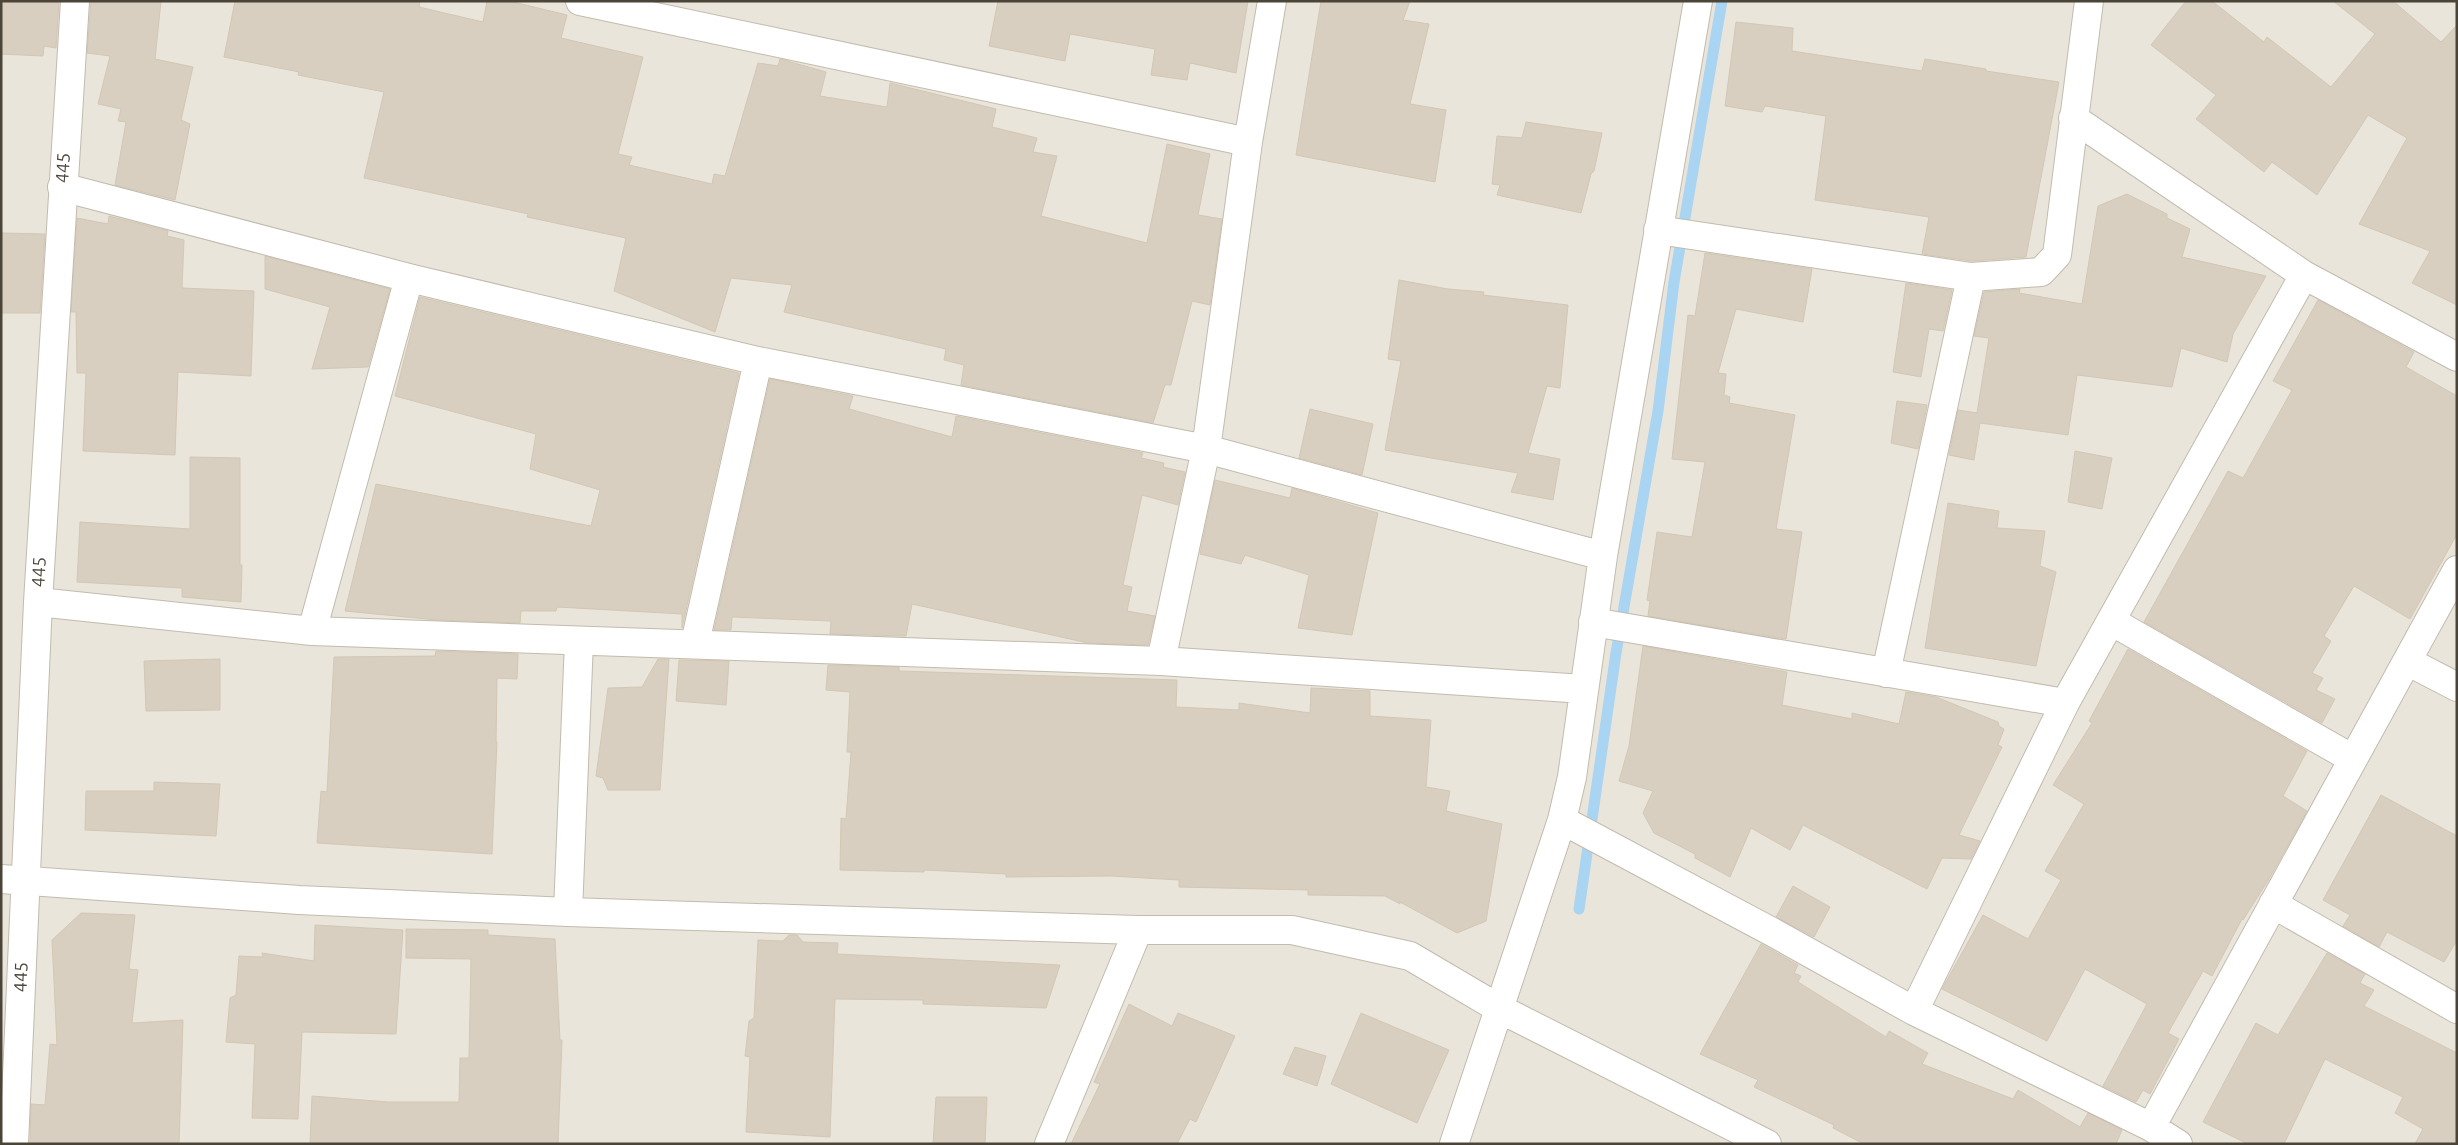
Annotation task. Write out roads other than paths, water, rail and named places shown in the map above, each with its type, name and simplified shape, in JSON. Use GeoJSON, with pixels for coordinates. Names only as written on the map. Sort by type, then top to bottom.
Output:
{"type":"FeatureCollection","features":[{"type":"Feature","properties":{"kind":"street","name":"445"},"geometry":{"type":"LineString","coordinates":[[14,1144],[13,879],[38,602],[62,187],[75,1]]}},
{"type":"Feature","properties":{"kind":"street"},"geometry":{"type":"LineString","coordinates":[[580,1],[1248,142]]}},
{"type":"Feature","properties":{"kind":"street"},"geometry":{"type":"LineString","coordinates":[[1161,661],[1206,449],[1248,142],[1272,1]]}},
{"type":"Feature","properties":{"kind":"street"},"geometry":{"type":"LineString","coordinates":[[1454,1144],[1562,820],[1572,777],[1603,556],[1698,1]]}},
{"type":"Feature","properties":{"kind":"street"},"geometry":{"type":"LineString","coordinates":[[1658,230],[1971,277],[2042,272],[2057,255],[2089,1]]}},
{"type":"Feature","properties":{"kind":"street"},"geometry":{"type":"LineString","coordinates":[[2073,118],[2304,275],[2457,357]]}},
{"type":"Feature","properties":{"kind":"street"},"geometry":{"type":"LineString","coordinates":[[62,187],[408,278],[758,361],[1206,449],[1603,556]]}},
{"type":"Feature","properties":{"kind":"street"},"geometry":{"type":"LineString","coordinates":[[1914,1011],[2065,704],[2304,275]]}},
{"type":"Feature","properties":{"kind":"street"},"geometry":{"type":"LineString","coordinates":[[1886,673],[1971,277]]}},
{"type":"Feature","properties":{"kind":"street"},"geometry":{"type":"LineString","coordinates":[[312,631],[408,278]]}},
{"type":"Feature","properties":{"kind":"street"},"geometry":{"type":"LineString","coordinates":[[695,643],[758,361]]}},
{"type":"Feature","properties":{"kind":"street"},"geometry":{"type":"LineString","coordinates":[[2151,1127],[2457,570]]}},
{"type":"Feature","properties":{"kind":"street"},"geometry":{"type":"LineString","coordinates":[[38,602],[312,631],[579,641],[695,643],[1161,661],[1584,689]]}},
{"type":"Feature","properties":{"kind":"street"},"geometry":{"type":"LineString","coordinates":[[2111,621],[2353,759]]}},
{"type":"Feature","properties":{"kind":"street"},"geometry":{"type":"LineString","coordinates":[[1594,622],[2065,704]]}},
{"type":"Feature","properties":{"kind":"street"},"geometry":{"type":"LineString","coordinates":[[568,912],[579,641]]}},
{"type":"Feature","properties":{"kind":"street"},"geometry":{"type":"LineString","coordinates":[[2407,661],[2457,687]]}},
{"type":"Feature","properties":{"kind":"street"},"geometry":{"type":"LineString","coordinates":[[1562,820],[1774,933],[1914,1011],[2151,1127],[2178,1144]]}},
{"type":"Feature","properties":{"kind":"street"},"geometry":{"type":"LineString","coordinates":[[13,879],[299,900],[568,912],[1138,930],[1292,930],[1410,956],[1500,1009],[1767,1144]]}},
{"type":"Feature","properties":{"kind":"street"},"geometry":{"type":"LineString","coordinates":[[2273,904],[2457,1009]]}},
{"type":"Feature","properties":{"kind":"street"},"geometry":{"type":"LineString","coordinates":[[1049,1144],[1138,930]]}},
{"type":"Feature","properties":{"kind":"waterway"},"geometry":{"type":"LineString","coordinates":[[1579,909],[1616,653],[1658,411],[1674,282],[1722,1]]}}]}
